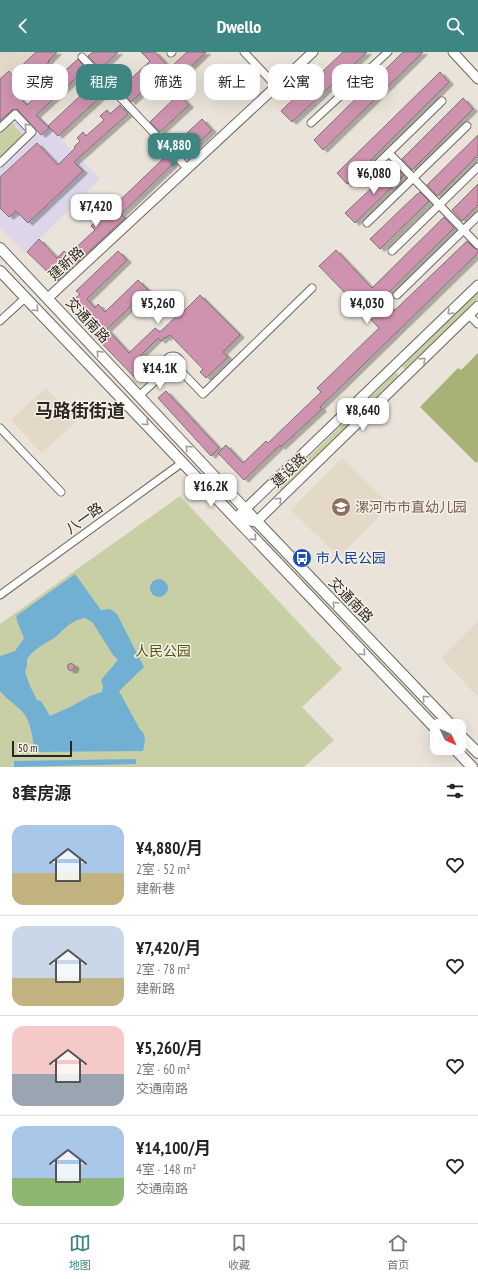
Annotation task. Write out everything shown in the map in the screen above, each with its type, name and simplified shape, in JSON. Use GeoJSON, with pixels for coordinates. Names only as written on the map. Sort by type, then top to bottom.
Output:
{"type":"FeatureCollection","features":[{"type":"Feature","properties":{"kind":"main road","name":"交通南路"},"geometry":{"type":"LineString","coordinates":[[0,248],[256,522],[445,719]]}},
{"type":"Feature","properties":{"kind":"main road","name":"交通南路"},"geometry":{"type":"LineString","coordinates":[[0,271],[430,723]]}},
{"type":"Feature","properties":{"kind":"main road"},"geometry":{"type":"LineString","coordinates":[[129,406],[139,396]]}},
{"type":"Feature","properties":{"kind":"main road"},"geometry":{"type":"LineString","coordinates":[[466,741],[478,754]]}},
{"type":"Feature","properties":{"kind":"main road"},"geometry":{"type":"LineString","coordinates":[[461,755],[472,767]]}},
{"type":"Feature","properties":{"kind":"street"},"geometry":{"type":"LineString","coordinates":[[244,52],[268,77]]}},
{"type":"Feature","properties":{"kind":"street","name":"建新路"},"geometry":{"type":"LineString","coordinates":[[301,64],[314,52]]}},
{"type":"Feature","properties":{"kind":"street"},"geometry":{"type":"LineString","coordinates":[[311,123],[388,52]]}},
{"type":"Feature","properties":{"kind":"street"},"geometry":{"type":"LineString","coordinates":[[454,52],[478,79]]}},
{"type":"Feature","properties":{"kind":"street"},"geometry":{"type":"LineString","coordinates":[[82,57],[188,169]]}},
{"type":"Feature","properties":{"kind":"street","name":"建新路"},"geometry":{"type":"LineString","coordinates":[[48,298],[268,94]]}},
{"type":"Feature","properties":{"kind":"street"},"geometry":{"type":"LineString","coordinates":[[361,180],[442,100]]}},
{"type":"Feature","properties":{"kind":"street"},"geometry":{"type":"LineString","coordinates":[[0,128],[15,114],[32,132],[0,163]]}},
{"type":"Feature","properties":{"kind":"street"},"geometry":{"type":"LineString","coordinates":[[367,223],[467,126]]}},
{"type":"Feature","properties":{"kind":"street"},"geometry":{"type":"LineString","coordinates":[[389,152],[478,245]]}},
{"type":"Feature","properties":{"kind":"street"},"geometry":{"type":"LineString","coordinates":[[392,251],[478,167]]}},
{"type":"Feature","properties":{"kind":"street"},"geometry":{"type":"LineString","coordinates":[[397,295],[478,216]]}},
{"type":"Feature","properties":{"kind":"street","name":"建设路"},"geometry":{"type":"LineString","coordinates":[[236,518],[478,285]]}},
{"type":"Feature","properties":{"kind":"street"},"geometry":{"type":"LineString","coordinates":[[180,370],[203,394],[312,288]]}},
{"type":"Feature","properties":{"kind":"street"},"geometry":{"type":"LineString","coordinates":[[0,321],[25,298]]}},
{"type":"Feature","properties":{"kind":"street","name":"建设路"},"geometry":{"type":"LineString","coordinates":[[256,522],[478,306]]}},
{"type":"Feature","properties":{"kind":"street"},"geometry":{"type":"LineString","coordinates":[[469,315],[478,324]]}},
{"type":"Feature","properties":{"kind":"street"},"geometry":{"type":"LineString","coordinates":[[167,370],[165,362],[168,358],[173,356],[178,357],[181,362],[182,365],[180,370]]}},
{"type":"Feature","properties":{"kind":"street"},"geometry":{"type":"LineString","coordinates":[[395,365],[406,377]]}},
{"type":"Feature","properties":{"kind":"street"},"geometry":{"type":"LineString","coordinates":[[167,370],[174,372],[180,370]]}},
{"type":"Feature","properties":{"kind":"street"},"geometry":{"type":"LineString","coordinates":[[139,396],[167,370]]}},
{"type":"Feature","properties":{"kind":"street"},"geometry":{"type":"LineString","coordinates":[[0,428],[61,492]]}},
{"type":"Feature","properties":{"kind":"street","name":"八一路"},"geometry":{"type":"LineString","coordinates":[[0,595],[183,462]]}},
{"type":"Feature","properties":{"kind":"street"},"geometry":{"type":"LineString","coordinates":[[236,518],[256,522]]}},
{"type":"Feature","properties":{"kind":"shaded area"},"geometry":{"type":"Polygon","coordinates":[[[0,52],[61,52],[48,64],[12,64],[12,99],[0,110],[0,52]]]}},
{"type":"Feature","properties":{"kind":"shaded area"},"geometry":{"type":"Polygon","coordinates":[[[141,52],[211,52],[196,66],[196,64],[152,64],[141,52]]]}},
{"type":"Feature","properties":{"kind":"shaded area"},"geometry":{"type":"Polygon","coordinates":[[[12,99],[12,100],[23,100],[100,179],[25,253],[0,227],[0,110],[12,99]]]}},
{"type":"Feature","properties":{"kind":"shaded area"},"geometry":{"type":"Polygon","coordinates":[[[46,388],[77,421],[42,453],[11,420],[46,388]]]}},
{"type":"Feature","properties":{"kind":"shaded area","name":"漯河市市直幼儿园"},"geometry":{"type":"Polygon","coordinates":[[[342,458],[390,505],[339,557],[291,510],[342,458]]]}},
{"type":"Feature","properties":{"kind":"shaded area"},"geometry":{"type":"Polygon","coordinates":[[[478,621],[478,697],[441,658],[478,621]]]}},
{"type":"Feature","properties":{"kind":"green space"},"geometry":{"type":"Polygon","coordinates":[[[11,122],[23,135],[0,157],[0,133],[11,122]]]}},
{"type":"Feature","properties":{"kind":"green space"},"geometry":{"type":"Polygon","coordinates":[[[478,291],[478,299],[405,370],[402,366],[478,291]]]}},
{"type":"Feature","properties":{"kind":"green space"},"geometry":{"type":"Polygon","coordinates":[[[478,353],[478,461],[476,463],[420,407],[458,368],[461,370],[478,353]]]}},
{"type":"Feature","properties":{"kind":"green space"},"geometry":{"type":"Polygon","coordinates":[[[396,372],[399,376],[282,490],[276,491],[278,487],[396,372]]]}},
{"type":"Feature","properties":{"kind":"green space","name":"人民公园"},"geometry":{"type":"Polygon","coordinates":[[[180,496],[342,669],[302,707],[334,740],[304,767],[0,767],[0,624],[180,496]]]}},
{"type":"Feature","properties":{"kind":"water"},"geometry":{"type":"Polygon","coordinates":[[[75,574],[101,610],[110,609],[117,614],[144,667],[119,691],[139,728],[144,734],[145,741],[143,751],[33,752],[33,738],[27,718],[0,691],[0,656],[15,651],[24,638],[16,616],[75,574]],[[85,618],[76,621],[54,638],[36,649],[27,659],[25,672],[30,686],[37,700],[41,701],[50,716],[90,696],[102,692],[103,687],[101,680],[118,660],[113,655],[93,623],[85,618]]]}},
{"type":"Feature","properties":{"kind":"water"},"geometry":{"type":"Polygon","coordinates":[[[159,579],[163,580],[167,584],[167,592],[163,596],[159,597],[155,596],[151,592],[150,588],[151,584],[155,580],[159,579]]]}},
{"type":"Feature","properties":{"kind":"water"},"geometry":{"type":"Polygon","coordinates":[[[136,759],[136,764],[14,767],[14,761],[136,759]]]}},
{"type":"Feature","properties":{"kind":"building"},"geometry":{"type":"Polygon","coordinates":[[[36,52],[57,52],[47,64],[23,64],[36,52]]]}},
{"type":"Feature","properties":{"kind":"building"},"geometry":{"type":"Polygon","coordinates":[[[93,52],[118,52],[105,64],[95,64],[88,56],[93,52]]]}},
{"type":"Feature","properties":{"kind":"building"},"geometry":{"type":"Polygon","coordinates":[[[141,52],[155,52],[166,64],[147,64],[150,61],[141,52]]]}},
{"type":"Feature","properties":{"kind":"building"},"geometry":{"type":"Polygon","coordinates":[[[187,52],[206,52],[194,64],[174,64],[187,52]]]}},
{"type":"Feature","properties":{"kind":"building"},"geometry":{"type":"Polygon","coordinates":[[[343,52],[367,52],[354,64],[332,64],[332,85],[324,92],[324,70],[343,52]]]}},
{"type":"Feature","properties":{"kind":"building"},"geometry":{"type":"Polygon","coordinates":[[[403,52],[423,52],[388,86],[388,67],[403,52]]]}},
{"type":"Feature","properties":{"kind":"building"},"geometry":{"type":"Polygon","coordinates":[[[78,59],[82,64],[76,64],[76,78],[68,86],[68,68],[78,59]]]}},
{"type":"Feature","properties":{"kind":"building"},"geometry":{"type":"Polygon","coordinates":[[[140,70],[140,94],[131,102],[129,100],[132,100],[132,78],[140,70]]]}},
{"type":"Feature","properties":{"kind":"building"},"geometry":{"type":"Polygon","coordinates":[[[9,71],[12,75],[12,100],[22,100],[27,105],[33,100],[52,100],[36,115],[49,128],[41,135],[17,109],[12,110],[0,121],[0,79],[9,71]]]}},
{"type":"Feature","properties":{"kind":"building"},"geometry":{"type":"Polygon","coordinates":[[[440,72],[449,82],[347,184],[337,173],[440,72]]]}},
{"type":"Feature","properties":{"kind":"building"},"geometry":{"type":"Polygon","coordinates":[[[463,98],[473,109],[412,170],[402,159],[463,98]]]}},
{"type":"Feature","properties":{"kind":"building"},"geometry":{"type":"Polygon","coordinates":[[[76,100],[97,100],[58,136],[48,126],[76,100]]]}},
{"type":"Feature","properties":{"kind":"building"},"geometry":{"type":"Polygon","coordinates":[[[173,100],[184,100],[189,105],[160,132],[150,122],[173,100]]]}},
{"type":"Feature","properties":{"kind":"building"},"geometry":{"type":"Polygon","coordinates":[[[293,100],[316,100],[292,122],[281,111],[293,100]]]}},
{"type":"Feature","properties":{"kind":"building"},"geometry":{"type":"Polygon","coordinates":[[[354,100],[374,100],[323,150],[314,140],[354,100]]]}},
{"type":"Feature","properties":{"kind":"building"},"geometry":{"type":"Polygon","coordinates":[[[120,105],[128,114],[74,162],[83,171],[28,223],[16,211],[9,217],[0,208],[0,177],[37,143],[58,165],[75,148],[74,147],[80,141],[77,138],[83,132],[86,136],[104,120],[100,116],[107,110],[110,114],[120,105]]]}},
{"type":"Feature","properties":{"kind":"building"},"geometry":{"type":"Polygon","coordinates":[[[202,119],[212,130],[183,157],[173,146],[202,119]]]}},
{"type":"Feature","properties":{"kind":"building"},"geometry":{"type":"Polygon","coordinates":[[[478,135],[478,155],[437,196],[427,185],[478,135]]]}},
{"type":"Feature","properties":{"kind":"building"},"geometry":{"type":"Polygon","coordinates":[[[167,155],[175,162],[121,214],[125,218],[57,281],[27,252],[39,239],[57,258],[64,251],[68,255],[95,230],[91,226],[167,155]]]}},
{"type":"Feature","properties":{"kind":"building"},"geometry":{"type":"Polygon","coordinates":[[[395,166],[404,175],[355,223],[345,213],[395,166]]]}},
{"type":"Feature","properties":{"kind":"building"},"geometry":{"type":"Polygon","coordinates":[[[478,184],[478,205],[462,221],[452,210],[478,184]]]}},
{"type":"Feature","properties":{"kind":"building"},"geometry":{"type":"Polygon","coordinates":[[[420,192],[429,201],[380,249],[370,239],[420,192]]]}},
{"type":"Feature","properties":{"kind":"building"},"geometry":{"type":"Polygon","coordinates":[[[444,217],[454,228],[382,299],[394,311],[467,241],[478,250],[478,253],[320,407],[322,409],[281,447],[280,445],[244,480],[218,453],[226,445],[243,463],[266,441],[268,443],[321,392],[317,388],[379,328],[319,266],[336,250],[372,288],[444,217]]]}},
{"type":"Feature","properties":{"kind":"building"},"geometry":{"type":"Polygon","coordinates":[[[118,251],[127,260],[87,299],[95,308],[98,304],[105,312],[138,280],[148,290],[107,329],[129,353],[155,328],[160,332],[200,295],[240,335],[223,352],[228,357],[206,378],[200,372],[203,369],[170,335],[161,341],[158,338],[136,360],[147,371],[137,380],[88,329],[94,324],[72,301],[80,294],[76,291],[118,251]]]}},
{"type":"Feature","properties":{"kind":"building"},"geometry":{"type":"Polygon","coordinates":[[[166,391],[219,448],[211,456],[158,398],[166,391]]]}},
{"type":"Feature","properties":{"kind":"building"},"geometry":{"type":"Polygon","coordinates":[[[71,663],[74,664],[74,670],[71,671],[68,670],[67,667],[68,664],[71,663]]]}},
{"type":"Feature","properties":{"kind":"place","name":"漯河市市直幼儿园"},"geometry":{"type":"Point","coordinates":[341,507]}},
{"type":"Feature","properties":{"kind":"place","name":"市人民公园"},"geometry":{"type":"Point","coordinates":[302,558]}},
{"type":"Feature","properties":{"kind":"district","name":"马路街街道"},"geometry":{"type":"Point","coordinates":[80,411]}}]}
